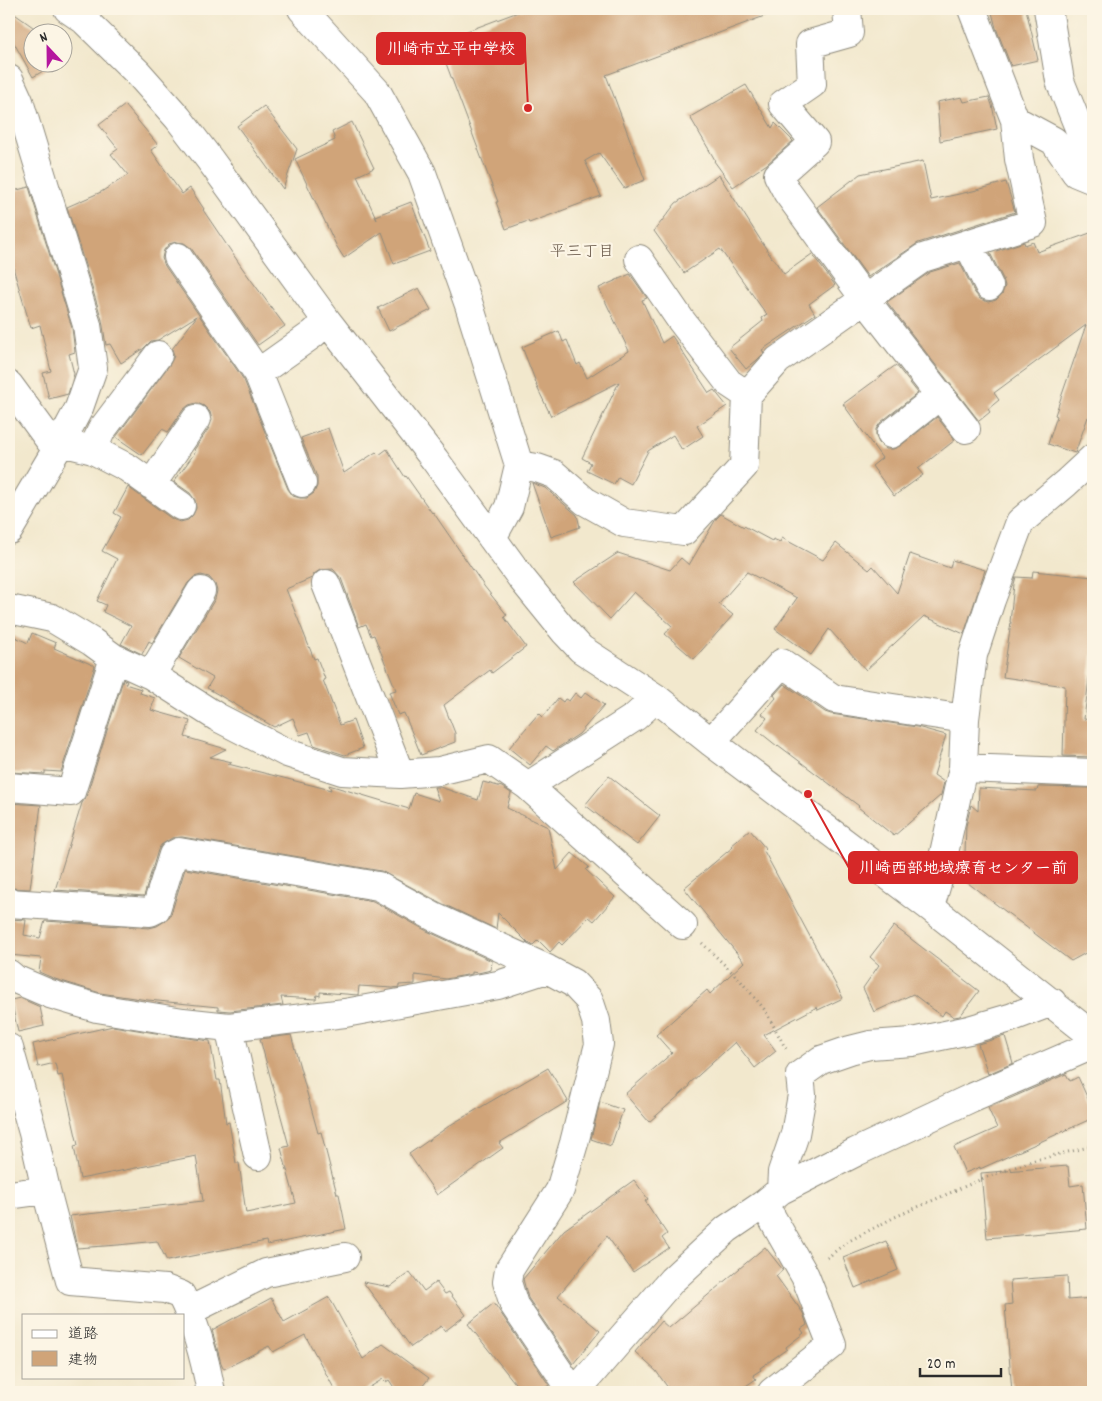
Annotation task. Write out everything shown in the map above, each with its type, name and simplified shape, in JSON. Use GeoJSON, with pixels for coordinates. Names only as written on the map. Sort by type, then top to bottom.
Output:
{"type":"FeatureCollection","features":[{"type":"Feature","properties":{"kind":"street"},"geometry":{"type":"LineString","coordinates":[[68,9],[84,20],[138,73],[178,118],[326,321],[435,460],[522,578],[565,632],[582,648],[656,698],[711,742],[930,907],[1093,1036]]}},
{"type":"Feature","properties":{"kind":"street"},"geometry":{"type":"LineString","coordinates":[[302,9],[377,92],[422,173],[469,305],[519,465],[509,506],[492,538]]}},
{"type":"Feature","properties":{"kind":"street"},"geometry":{"type":"LineString","coordinates":[[847,9],[849,33],[810,44],[812,84],[783,104],[815,142],[778,175],[787,192],[864,298],[966,429]]}},
{"type":"Feature","properties":{"kind":"street"},"geometry":{"type":"LineString","coordinates":[[519,465],[537,468],[554,474],[585,501],[624,524],[684,530],[744,466],[747,395],[778,360],[922,258],[1033,223],[1018,159],[1016,120],[972,9]]}},
{"type":"Feature","properties":{"kind":"street"},"geometry":{"type":"LineString","coordinates":[[1048,9],[1060,81],[1093,163]]}},
{"type":"Feature","properties":{"kind":"street"},"geometry":{"type":"LineString","coordinates":[[9,79],[19,101],[87,325],[93,368],[79,408],[9,530]]}},
{"type":"Feature","properties":{"kind":"street"},"geometry":{"type":"LineString","coordinates":[[1016,120],[1054,141],[1076,173],[1093,180]]}},
{"type":"Feature","properties":{"kind":"street"},"geometry":{"type":"LineString","coordinates":[[968,244],[989,286]]}},
{"type":"Feature","properties":{"kind":"street"},"geometry":{"type":"LineString","coordinates":[[178,256],[258,373],[302,483]]}},
{"type":"Feature","properties":{"kind":"street"},"geometry":{"type":"LineString","coordinates":[[639,259],[680,319],[729,383],[747,395]]}},
{"type":"Feature","properties":{"kind":"street"},"geometry":{"type":"LineString","coordinates":[[258,373],[313,334],[326,321]]}},
{"type":"Feature","properties":{"kind":"street"},"geometry":{"type":"LineString","coordinates":[[93,450],[101,431],[158,355]]}},
{"type":"Feature","properties":{"kind":"street"},"geometry":{"type":"LineString","coordinates":[[9,385],[58,445],[93,450],[128,468],[181,506]]}},
{"type":"Feature","properties":{"kind":"street"},"geometry":{"type":"LineString","coordinates":[[891,434],[940,395]]}},
{"type":"Feature","properties":{"kind":"street"},"geometry":{"type":"LineString","coordinates":[[151,485],[196,419]]}},
{"type":"Feature","properties":{"kind":"street"},"geometry":{"type":"LineString","coordinates":[[930,907],[938,880],[963,768],[965,719],[973,655],[991,600],[1020,522],[1093,458]]}},
{"type":"Feature","properties":{"kind":"street"},"geometry":{"type":"LineString","coordinates":[[326,584],[400,774]]}},
{"type":"Feature","properties":{"kind":"street"},"geometry":{"type":"LineString","coordinates":[[151,675],[201,591]]}},
{"type":"Feature","properties":{"kind":"street"},"geometry":{"type":"LineString","coordinates":[[9,610],[52,618],[92,642],[114,658],[151,675],[217,717],[286,753],[342,771],[400,774],[438,771],[489,759],[528,786],[684,925]]}},
{"type":"Feature","properties":{"kind":"street"},"geometry":{"type":"LineString","coordinates":[[9,787],[71,792],[114,658]]}},
{"type":"Feature","properties":{"kind":"street"},"geometry":{"type":"LineString","coordinates":[[711,742],[782,663],[834,699],[965,719]]}},
{"type":"Feature","properties":{"kind":"street"},"geometry":{"type":"LineString","coordinates":[[528,786],[634,717],[656,698]]}},
{"type":"Feature","properties":{"kind":"street"},"geometry":{"type":"LineString","coordinates":[[963,768],[1093,773]]}},
{"type":"Feature","properties":{"kind":"street"},"geometry":{"type":"LineString","coordinates":[[9,903],[150,912],[156,910],[173,855],[179,852],[378,886],[434,917],[573,983],[589,1000],[596,1021],[598,1044],[574,1143],[560,1190],[509,1270],[508,1282],[514,1305],[574,1392],[672,1280],[727,1229],[772,1197],[856,1152],[971,1098],[1093,1045]]}},
{"type":"Feature","properties":{"kind":"street"},"geometry":{"type":"LineString","coordinates":[[9,974],[15,979],[50,994],[96,1008],[183,1022],[229,1027],[345,1013],[498,985],[547,969]]}},
{"type":"Feature","properties":{"kind":"street"},"geometry":{"type":"LineString","coordinates":[[772,1392],[832,1345],[772,1197],[795,1134],[802,1095],[800,1075],[821,1060],[850,1050],[870,1045],[912,1042],[968,1030],[1010,1018],[1052,1002]]}},
{"type":"Feature","properties":{"kind":"street"},"geometry":{"type":"LineString","coordinates":[[229,1027],[258,1156]]}},
{"type":"Feature","properties":{"kind":"street"},"geometry":{"type":"LineString","coordinates":[[9,1048],[34,1133],[46,1190],[70,1281],[165,1289],[181,1295],[189,1311],[207,1369],[211,1392]]}},
{"type":"Feature","properties":{"kind":"street"},"geometry":{"type":"LineString","coordinates":[[9,1195],[46,1190]]}},
{"type":"Feature","properties":{"kind":"street"},"geometry":{"type":"LineString","coordinates":[[189,1311],[266,1273],[345,1257]]}},
{"type":"Feature","properties":{"kind":"path"},"geometry":{"type":"LineString","coordinates":[[684,925],[739,979],[765,1010],[800,1075]]}},
{"type":"Feature","properties":{"kind":"path"},"geometry":{"type":"LineString","coordinates":[[805,1276],[847,1242],[895,1217],[984,1178],[1035,1160],[1093,1146]]}},
{"type":"Feature","properties":{"kind":"building"},"geometry":{"type":"Polygon","coordinates":[[[526,9],[777,9],[778,11],[606,75],[645,180],[624,188],[599,153],[585,161],[601,196],[529,223],[528,221],[506,229],[496,202],[498,202],[438,42],[526,9]]]}},
{"type":"Feature","properties":{"kind":"building"},"geometry":{"type":"Polygon","coordinates":[[[991,9],[1026,9],[1038,60],[1011,66],[996,28],[991,9]]]}},
{"type":"Feature","properties":{"kind":"building"},"geometry":{"type":"Polygon","coordinates":[[[9,10],[26,22],[22,22],[22,57],[9,34],[9,10]]]}},
{"type":"Feature","properties":{"kind":"building"},"geometry":{"type":"Polygon","coordinates":[[[30,72],[41,72],[33,77],[30,72]]]}},
{"type":"Feature","properties":{"kind":"building"},"geometry":{"type":"Polygon","coordinates":[[[746,85],[772,128],[775,123],[793,141],[767,164],[733,187],[714,161],[690,117],[746,85]]]}},
{"type":"Feature","properties":{"kind":"building"},"geometry":{"type":"Polygon","coordinates":[[[962,97],[964,102],[989,97],[997,129],[940,141],[937,102],[962,97]]]}},
{"type":"Feature","properties":{"kind":"building"},"geometry":{"type":"Polygon","coordinates":[[[125,105],[158,145],[151,150],[182,194],[190,188],[243,269],[285,326],[258,345],[191,248],[184,243],[176,242],[169,244],[164,250],[162,258],[165,266],[244,380],[288,489],[293,496],[307,498],[314,493],[317,486],[317,477],[301,438],[328,428],[344,473],[376,452],[379,455],[387,449],[405,477],[433,512],[484,586],[507,615],[504,617],[526,647],[492,673],[490,670],[444,705],[455,733],[455,742],[421,755],[404,713],[398,715],[389,692],[396,690],[374,635],[371,636],[366,624],[359,627],[341,578],[333,569],[320,570],[312,578],[286,589],[314,659],[317,658],[340,725],[353,720],[363,748],[345,755],[314,745],[309,732],[300,735],[293,718],[274,727],[207,688],[213,678],[179,658],[215,599],[217,591],[215,584],[209,577],[201,575],[194,577],[188,583],[152,643],[149,641],[142,654],[121,644],[131,626],[103,612],[106,605],[97,601],[117,559],[102,551],[121,517],[114,513],[128,487],[172,519],[180,522],[188,520],[196,508],[195,500],[190,493],[174,482],[196,451],[194,450],[209,428],[212,420],[210,412],[204,406],[197,403],[189,405],[183,410],[168,432],[162,429],[142,455],[116,437],[170,364],[174,356],[172,349],[197,316],[158,340],[151,341],[143,349],[121,363],[110,344],[106,345],[102,320],[67,207],[101,192],[128,175],[111,154],[118,149],[99,125],[125,105]]]}},
{"type":"Feature","properties":{"kind":"building"},"geometry":{"type":"Polygon","coordinates":[[[264,106],[297,149],[283,189],[237,126],[264,106]]]}},
{"type":"Feature","properties":{"kind":"building"},"geometry":{"type":"Polygon","coordinates":[[[352,122],[374,168],[357,176],[375,216],[411,202],[430,251],[394,264],[382,232],[344,258],[337,247],[295,159],[335,140],[332,132],[352,122]]]}},
{"type":"Feature","properties":{"kind":"building"},"geometry":{"type":"Polygon","coordinates":[[[923,161],[931,200],[1006,182],[1015,212],[918,243],[868,277],[817,207],[860,174],[923,161]]]}},
{"type":"Feature","properties":{"kind":"building"},"geometry":{"type":"Polygon","coordinates":[[[719,175],[784,274],[812,254],[835,285],[809,304],[815,314],[762,350],[764,353],[746,369],[729,348],[763,321],[762,318],[767,315],[720,249],[684,273],[654,231],[676,203],[719,175]]]}},
{"type":"Feature","properties":{"kind":"building"},"geometry":{"type":"Polygon","coordinates":[[[29,187],[72,328],[75,352],[69,354],[74,374],[68,394],[49,399],[43,373],[51,371],[40,325],[31,328],[14,271],[9,246],[9,192],[29,187]]]}},
{"type":"Feature","properties":{"kind":"building"},"geometry":{"type":"Polygon","coordinates":[[[1093,232],[1093,419],[1088,417],[1075,453],[1048,444],[1057,416],[1055,415],[1086,325],[994,393],[999,400],[988,409],[990,412],[979,421],[887,302],[930,272],[960,263],[980,299],[988,302],[996,300],[1002,294],[1005,286],[990,253],[1024,242],[1025,245],[1033,242],[1037,252],[1093,232]]]}},
{"type":"Feature","properties":{"kind":"building"},"geometry":{"type":"Polygon","coordinates":[[[630,274],[647,298],[642,300],[662,343],[672,336],[709,393],[714,390],[727,406],[697,426],[703,436],[682,450],[673,435],[648,451],[631,484],[618,477],[614,484],[587,471],[591,463],[582,458],[619,382],[551,416],[536,385],[522,347],[559,331],[563,342],[567,340],[577,365],[580,363],[587,378],[629,351],[599,288],[630,274]]]}},
{"type":"Feature","properties":{"kind":"building"},"geometry":{"type":"Polygon","coordinates":[[[419,288],[431,310],[389,331],[378,308],[419,288]]]}},
{"type":"Feature","properties":{"kind":"building"},"geometry":{"type":"Polygon","coordinates":[[[896,365],[918,393],[881,422],[876,429],[879,443],[886,449],[900,446],[937,417],[955,440],[918,469],[923,475],[894,496],[872,466],[882,458],[843,404],[896,365]]]}},
{"type":"Feature","properties":{"kind":"building"},"geometry":{"type":"Polygon","coordinates":[[[532,483],[545,488],[577,515],[580,527],[551,537],[532,483]]]}},
{"type":"Feature","properties":{"kind":"building"},"geometry":{"type":"Polygon","coordinates":[[[721,514],[772,541],[773,539],[780,542],[782,538],[823,560],[836,543],[869,570],[873,566],[897,593],[910,554],[950,568],[952,560],[985,570],[964,634],[924,616],[866,670],[829,629],[811,655],[775,629],[797,598],[747,572],[719,604],[733,615],[694,659],[665,634],[672,626],[634,592],[610,619],[574,582],[618,553],[670,570],[681,558],[689,565],[716,519],[721,514]]]}},
{"type":"Feature","properties":{"kind":"building"},"geometry":{"type":"Polygon","coordinates":[[[1033,571],[1093,577],[1093,647],[1084,719],[1093,720],[1093,757],[1063,756],[1065,686],[1003,677],[1014,584],[1016,577],[1032,578],[1033,571]]]}},
{"type":"Feature","properties":{"kind":"building"},"geometry":{"type":"Polygon","coordinates":[[[32,633],[56,643],[54,648],[95,666],[61,772],[45,771],[45,774],[9,772],[9,634],[28,643],[32,633]]]}},
{"type":"Feature","properties":{"kind":"building"},"geometry":{"type":"Polygon","coordinates":[[[123,680],[127,681],[125,684],[141,689],[140,693],[155,698],[151,710],[190,721],[185,737],[226,749],[210,757],[232,762],[228,764],[331,790],[329,785],[409,809],[414,793],[439,801],[434,787],[440,787],[478,800],[483,782],[502,787],[511,793],[507,808],[548,827],[557,870],[572,853],[589,867],[586,870],[615,897],[594,921],[589,917],[562,945],[559,942],[550,952],[538,940],[533,945],[528,943],[498,913],[496,929],[441,903],[381,871],[182,837],[172,838],[161,845],[144,896],[55,890],[123,680]]]}},
{"type":"Feature","properties":{"kind":"building"},"geometry":{"type":"Polygon","coordinates":[[[784,684],[825,712],[831,714],[917,727],[946,735],[934,775],[944,782],[941,795],[894,836],[859,806],[757,730],[767,718],[762,714],[776,698],[774,695],[784,684]]]}},
{"type":"Feature","properties":{"kind":"building"},"geometry":{"type":"Polygon","coordinates":[[[586,692],[604,705],[579,734],[553,751],[546,746],[530,765],[509,748],[539,713],[543,717],[558,698],[563,702],[565,699],[569,701],[575,693],[581,698],[586,692]]]}},
{"type":"Feature","properties":{"kind":"building"},"geometry":{"type":"Polygon","coordinates":[[[609,776],[660,816],[637,845],[585,805],[609,776]]]}},
{"type":"Feature","properties":{"kind":"building"},"geometry":{"type":"Polygon","coordinates":[[[1038,787],[1093,788],[1093,949],[1071,961],[964,880],[966,826],[971,805],[978,811],[979,788],[1037,791],[1038,787]]]}},
{"type":"Feature","properties":{"kind":"building"},"geometry":{"type":"Polygon","coordinates":[[[9,803],[41,805],[30,889],[9,888],[9,803]]]}},
{"type":"Feature","properties":{"kind":"building"},"geometry":{"type":"Polygon","coordinates":[[[750,830],[766,849],[764,851],[843,998],[818,1010],[817,1007],[764,1035],[776,1051],[755,1068],[735,1042],[689,1084],[690,1086],[649,1122],[625,1094],[672,1053],[656,1035],[707,990],[710,994],[744,962],[684,888],[733,847],[731,846],[750,830]]]}},
{"type":"Feature","properties":{"kind":"building"},"geometry":{"type":"Polygon","coordinates":[[[185,869],[373,901],[427,931],[492,961],[491,970],[478,973],[472,972],[472,974],[446,979],[415,975],[415,984],[399,985],[399,987],[393,988],[359,986],[358,995],[320,992],[320,996],[317,995],[316,999],[281,997],[283,1005],[230,1011],[218,1010],[218,1007],[100,993],[39,972],[41,958],[9,955],[9,919],[26,920],[24,935],[40,938],[45,921],[149,928],[157,926],[168,919],[171,914],[185,869]]]}},
{"type":"Feature","properties":{"kind":"building"},"geometry":{"type":"Polygon","coordinates":[[[894,926],[979,991],[960,1016],[954,1017],[945,1011],[942,1016],[913,994],[874,1012],[863,988],[879,965],[870,957],[894,926]]]}},
{"type":"Feature","properties":{"kind":"building"},"geometry":{"type":"Polygon","coordinates":[[[20,998],[40,1007],[44,1026],[18,1032],[11,1000],[20,998]]]}},
{"type":"Feature","properties":{"kind":"building"},"geometry":{"type":"Polygon","coordinates":[[[113,1026],[210,1041],[217,1080],[220,1080],[226,1123],[229,1122],[236,1163],[239,1163],[246,1213],[296,1203],[281,1148],[289,1146],[260,1039],[291,1035],[318,1133],[321,1132],[337,1194],[339,1194],[346,1229],[267,1245],[266,1241],[167,1261],[157,1241],[77,1248],[70,1216],[203,1201],[196,1156],[80,1179],[74,1146],[78,1145],[62,1075],[58,1076],[55,1063],[38,1067],[33,1044],[113,1026]]]}},
{"type":"Feature","properties":{"kind":"building"},"geometry":{"type":"Polygon","coordinates":[[[1005,1036],[1013,1063],[988,1074],[978,1044],[1005,1036]]]}},
{"type":"Feature","properties":{"kind":"building"},"geometry":{"type":"Polygon","coordinates":[[[548,1068],[568,1101],[499,1143],[503,1148],[437,1195],[409,1154],[452,1124],[548,1068]]]}},
{"type":"Feature","properties":{"kind":"building"},"geometry":{"type":"Polygon","coordinates":[[[1066,1074],[1070,1081],[1078,1077],[1093,1110],[1093,1118],[980,1169],[980,1167],[965,1173],[954,1147],[997,1128],[988,1108],[1066,1074]]]}},
{"type":"Feature","properties":{"kind":"building"},"geometry":{"type":"Polygon","coordinates":[[[600,1102],[623,1110],[611,1146],[591,1139],[600,1102]]]}},
{"type":"Feature","properties":{"kind":"building"},"geometry":{"type":"Polygon","coordinates":[[[1068,1166],[1070,1186],[1083,1184],[1087,1229],[987,1238],[981,1173],[1068,1166]]]}},
{"type":"Feature","properties":{"kind":"building"},"geometry":{"type":"Polygon","coordinates":[[[634,1180],[648,1199],[645,1201],[667,1234],[662,1238],[669,1248],[633,1272],[607,1236],[558,1296],[600,1331],[573,1364],[528,1298],[523,1279],[564,1230],[634,1180]]]}},
{"type":"Feature","properties":{"kind":"building"},"geometry":{"type":"Polygon","coordinates":[[[886,1241],[898,1270],[855,1288],[843,1258],[886,1241]]]}},
{"type":"Feature","properties":{"kind":"building"},"geometry":{"type":"Polygon","coordinates":[[[765,1247],[783,1270],[776,1276],[803,1313],[807,1325],[801,1329],[804,1333],[786,1347],[787,1349],[760,1368],[761,1370],[753,1375],[756,1379],[737,1392],[671,1392],[656,1371],[635,1352],[661,1321],[669,1328],[765,1247]]]}},
{"type":"Feature","properties":{"kind":"building"},"geometry":{"type":"Polygon","coordinates":[[[410,1272],[424,1291],[436,1282],[445,1294],[449,1292],[466,1315],[445,1331],[441,1326],[411,1347],[363,1282],[390,1287],[410,1272]]]}},
{"type":"Feature","properties":{"kind":"building"},"geometry":{"type":"Polygon","coordinates":[[[1067,1276],[1068,1300],[1093,1298],[1093,1392],[1012,1392],[1005,1305],[1012,1304],[1010,1280],[1067,1276]]]}},
{"type":"Feature","properties":{"kind":"building"},"geometry":{"type":"Polygon","coordinates":[[[329,1297],[363,1359],[383,1344],[429,1378],[418,1392],[397,1392],[389,1380],[386,1382],[383,1379],[362,1392],[336,1392],[305,1335],[273,1352],[269,1346],[224,1369],[212,1330],[271,1298],[284,1322],[329,1297]]]}},
{"type":"Feature","properties":{"kind":"building"},"geometry":{"type":"Polygon","coordinates":[[[494,1303],[549,1385],[540,1392],[522,1392],[468,1324],[494,1303]]]}},
{"type":"Feature","properties":{"kind":"place","name":"川崎市立平中学校"},"geometry":{"type":"Point","coordinates":[528,108]}},
{"type":"Feature","properties":{"kind":"place","name":"川崎西部地域療育センター前"},"geometry":{"type":"Point","coordinates":[808,794]}},
{"type":"Feature","properties":{"kind":"district","name":"平三丁目"},"geometry":{"type":"Point","coordinates":[582,250]}}]}
